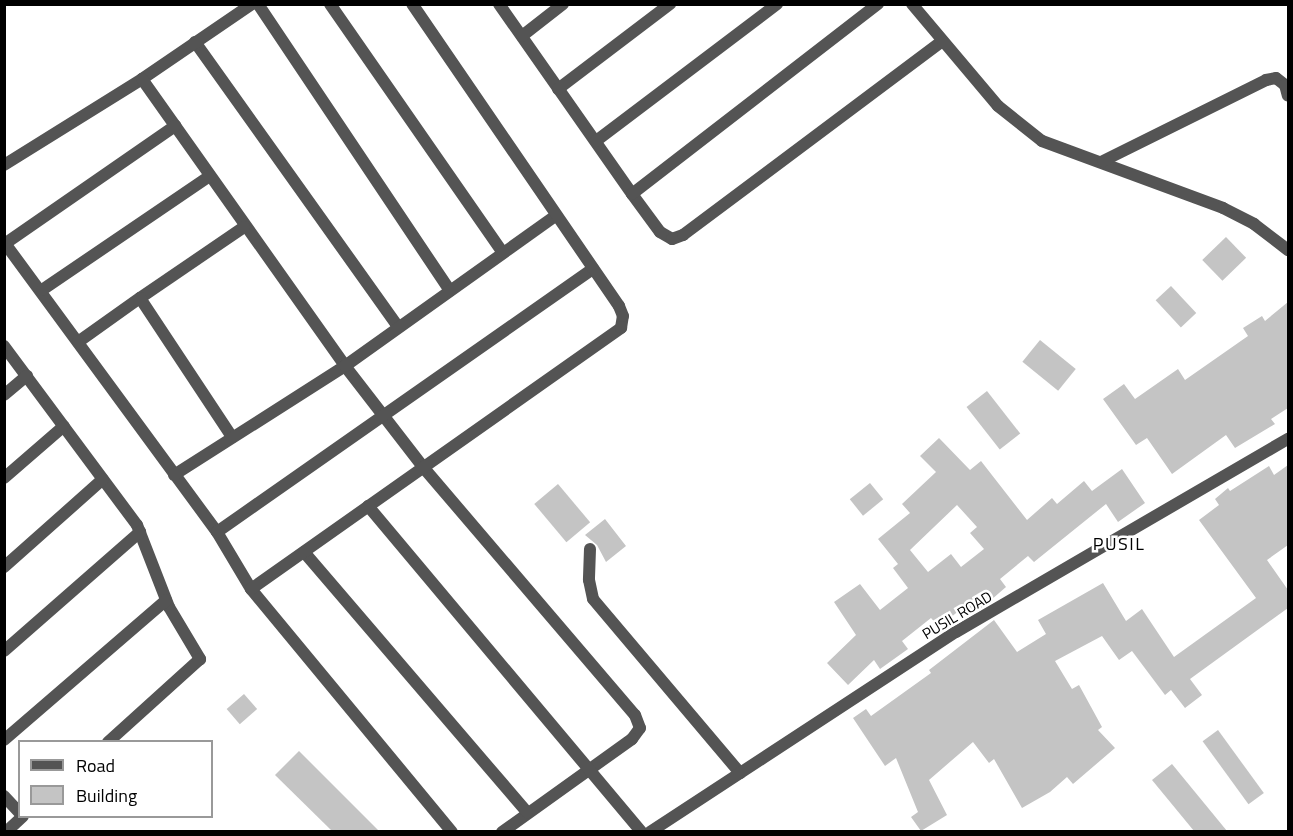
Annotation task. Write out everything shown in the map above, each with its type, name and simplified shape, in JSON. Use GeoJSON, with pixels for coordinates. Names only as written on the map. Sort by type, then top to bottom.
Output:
{"type":"FeatureCollection","features":[{"type":"Feature","properties":{"kind":"street"},"geometry":{"type":"LineString","coordinates":[[4,165],[142,79],[252,4]]}},
{"type":"Feature","properties":{"kind":"street"},"geometry":{"type":"LineString","coordinates":[[258,4],[450,291]]}},
{"type":"Feature","properties":{"kind":"street"},"geometry":{"type":"LineString","coordinates":[[330,4],[503,253]]}},
{"type":"Feature","properties":{"kind":"street"},"geometry":{"type":"LineString","coordinates":[[251,589],[621,328],[623,316],[619,306],[555,216],[412,4]]}},
{"type":"Feature","properties":{"kind":"street"},"geometry":{"type":"LineString","coordinates":[[499,4],[632,194],[660,232],[672,239],[684,235],[941,42]]}},
{"type":"Feature","properties":{"kind":"street"},"geometry":{"type":"LineString","coordinates":[[522,36],[563,4]]}},
{"type":"Feature","properties":{"kind":"street"},"geometry":{"type":"LineString","coordinates":[[558,88],[670,4]]}},
{"type":"Feature","properties":{"kind":"street"},"geometry":{"type":"LineString","coordinates":[[596,141],[777,4]]}},
{"type":"Feature","properties":{"kind":"street"},"geometry":{"type":"LineString","coordinates":[[632,194],[878,4]]}},
{"type":"Feature","properties":{"kind":"street"},"geometry":{"type":"LineString","coordinates":[[912,4],[941,42],[1019,126],[1042,141],[1102,161],[1223,208],[1254,224],[1288,250]]}},
{"type":"Feature","properties":{"kind":"street"},"geometry":{"type":"LineString","coordinates":[[195,42],[398,327]]}},
{"type":"Feature","properties":{"kind":"street"},"geometry":{"type":"LineString","coordinates":[[1102,161],[1266,80],[1276,78],[1285,85],[1288,96]]}},
{"type":"Feature","properties":{"kind":"street"},"geometry":{"type":"LineString","coordinates":[[142,79],[243,227],[345,366],[423,467],[635,715],[640,728],[632,739],[502,831]]}},
{"type":"Feature","properties":{"kind":"street"},"geometry":{"type":"LineString","coordinates":[[176,126],[5,243],[42,290],[174,475],[217,531],[251,589],[452,831]]}},
{"type":"Feature","properties":{"kind":"street"},"geometry":{"type":"LineString","coordinates":[[42,290],[210,176]]}},
{"type":"Feature","properties":{"kind":"street"},"geometry":{"type":"LineString","coordinates":[[174,475],[345,366],[555,216]]}},
{"type":"Feature","properties":{"kind":"street"},"geometry":{"type":"LineString","coordinates":[[78,342],[243,227]]}},
{"type":"Feature","properties":{"kind":"street"},"geometry":{"type":"LineString","coordinates":[[217,531],[593,269]]}},
{"type":"Feature","properties":{"kind":"street"},"geometry":{"type":"LineString","coordinates":[[140,298],[232,437]]}},
{"type":"Feature","properties":{"kind":"street"},"geometry":{"type":"LineString","coordinates":[[4,346],[140,532],[166,600],[201,659],[109,740]]}},
{"type":"Feature","properties":{"kind":"street"},"geometry":{"type":"LineString","coordinates":[[4,395],[27,376]]}},
{"type":"Feature","properties":{"kind":"street"},"geometry":{"type":"LineString","coordinates":[[4,478],[64,426]]}},
{"type":"Feature","properties":{"kind":"street","name":"PUSIL ROAD"},"geometry":{"type":"LineString","coordinates":[[650,831],[956,632],[1288,439]]}},
{"type":"Feature","properties":{"kind":"street"},"geometry":{"type":"LineString","coordinates":[[4,567],[103,479]]}},
{"type":"Feature","properties":{"kind":"street"},"geometry":{"type":"LineString","coordinates":[[368,506],[591,767],[642,831]]}},
{"type":"Feature","properties":{"kind":"street"},"geometry":{"type":"LineString","coordinates":[[4,651],[140,532]]}},
{"type":"Feature","properties":{"kind":"street"},"geometry":{"type":"LineString","coordinates":[[590,549],[589,580],[593,599],[740,773]]}},
{"type":"Feature","properties":{"kind":"street"},"geometry":{"type":"LineString","coordinates":[[304,552],[527,812]]}},
{"type":"Feature","properties":{"kind":"street"},"geometry":{"type":"LineString","coordinates":[[4,740],[166,600]]}},
{"type":"Feature","properties":{"kind":"street"},"geometry":{"type":"LineString","coordinates":[[4,796],[18,812]]}},
{"type":"Feature","properties":{"kind":"street"},"geometry":{"type":"LineString","coordinates":[[6,831],[20,818]]}},
{"type":"Feature","properties":{"kind":"building"},"geometry":{"type":"Polygon","coordinates":[[[1226,237],[1246,258],[1222,281],[1202,260],[1226,237]]]}},
{"type":"Feature","properties":{"kind":"building"},"geometry":{"type":"Polygon","coordinates":[[[1171,286],[1196,313],[1181,327],[1156,300],[1171,286]]]}},
{"type":"Feature","properties":{"kind":"building"},"geometry":{"type":"Polygon","coordinates":[[[1288,302],[1288,408],[1271,419],[1275,424],[1235,448],[1226,435],[1172,474],[1147,438],[1136,445],[1103,399],[1124,384],[1135,399],[1178,369],[1185,380],[1248,336],[1243,328],[1262,316],[1265,321],[1288,302]]]}},
{"type":"Feature","properties":{"kind":"building"},"geometry":{"type":"Polygon","coordinates":[[[1040,340],[1076,369],[1058,391],[1022,362],[1040,340]]]}},
{"type":"Feature","properties":{"kind":"building"},"geometry":{"type":"Polygon","coordinates":[[[987,391],[1020,434],[1000,450],[967,407],[987,391]]]}},
{"type":"Feature","properties":{"kind":"building"},"geometry":{"type":"Polygon","coordinates":[[[939,438],[970,470],[981,461],[1027,520],[1052,498],[1057,504],[1084,481],[1092,491],[1122,469],[1145,503],[1118,522],[1106,504],[1034,562],[1028,556],[1000,579],[1006,587],[984,606],[967,616],[961,609],[939,627],[931,618],[902,641],[908,649],[880,669],[874,660],[848,685],[827,663],[856,635],[834,602],[860,584],[880,610],[908,588],[893,568],[898,564],[878,539],[910,513],[902,504],[936,472],[920,456],[939,438]],[[957,505],[910,550],[928,572],[951,554],[961,567],[984,549],[970,533],[977,527],[957,505]]]}},
{"type":"Feature","properties":{"kind":"building"},"geometry":{"type":"Polygon","coordinates":[[[1288,465],[1288,545],[1267,560],[1288,590],[1288,608],[1190,679],[1202,695],[1185,708],[1171,690],[1165,695],[1132,651],[1119,660],[1102,636],[1055,661],[1072,689],[1079,685],[1102,727],[1098,730],[1115,748],[1073,784],[1067,777],[1050,792],[1022,808],[994,759],[989,763],[973,742],[929,780],[947,815],[921,831],[911,817],[918,812],[896,758],[885,766],[853,718],[866,709],[871,716],[931,673],[929,670],[994,620],[1017,652],[1046,634],[1038,620],[1103,583],[1126,621],[1142,609],[1174,657],[1256,598],[1199,520],[1219,505],[1215,499],[1228,488],[1230,491],[1269,466],[1274,475],[1288,465]]]}},
{"type":"Feature","properties":{"kind":"building"},"geometry":{"type":"Polygon","coordinates":[[[870,483],[883,499],[863,516],[850,499],[870,483]]]}},
{"type":"Feature","properties":{"kind":"building"},"geometry":{"type":"Polygon","coordinates":[[[558,484],[590,522],[566,542],[534,504],[558,484]]]}},
{"type":"Feature","properties":{"kind":"building"},"geometry":{"type":"Polygon","coordinates":[[[605,519],[626,546],[606,562],[597,545],[585,535],[605,519]]]}},
{"type":"Feature","properties":{"kind":"building"},"geometry":{"type":"Polygon","coordinates":[[[244,694],[257,709],[240,724],[227,709],[244,694]]]}},
{"type":"Feature","properties":{"kind":"building"},"geometry":{"type":"Polygon","coordinates":[[[1218,730],[1264,793],[1248,804],[1203,741],[1218,730]]]}},
{"type":"Feature","properties":{"kind":"building"},"geometry":{"type":"Polygon","coordinates":[[[299,751],[379,831],[332,831],[275,775],[299,751]]]}},
{"type":"Feature","properties":{"kind":"building"},"geometry":{"type":"Polygon","coordinates":[[[1172,764],[1227,831],[1194,831],[1152,780],[1172,764]]]}},
{"type":"Feature","properties":{"kind":"district","name":"PUSIL"},"geometry":{"type":"Point","coordinates":[1119,544]}}]}
